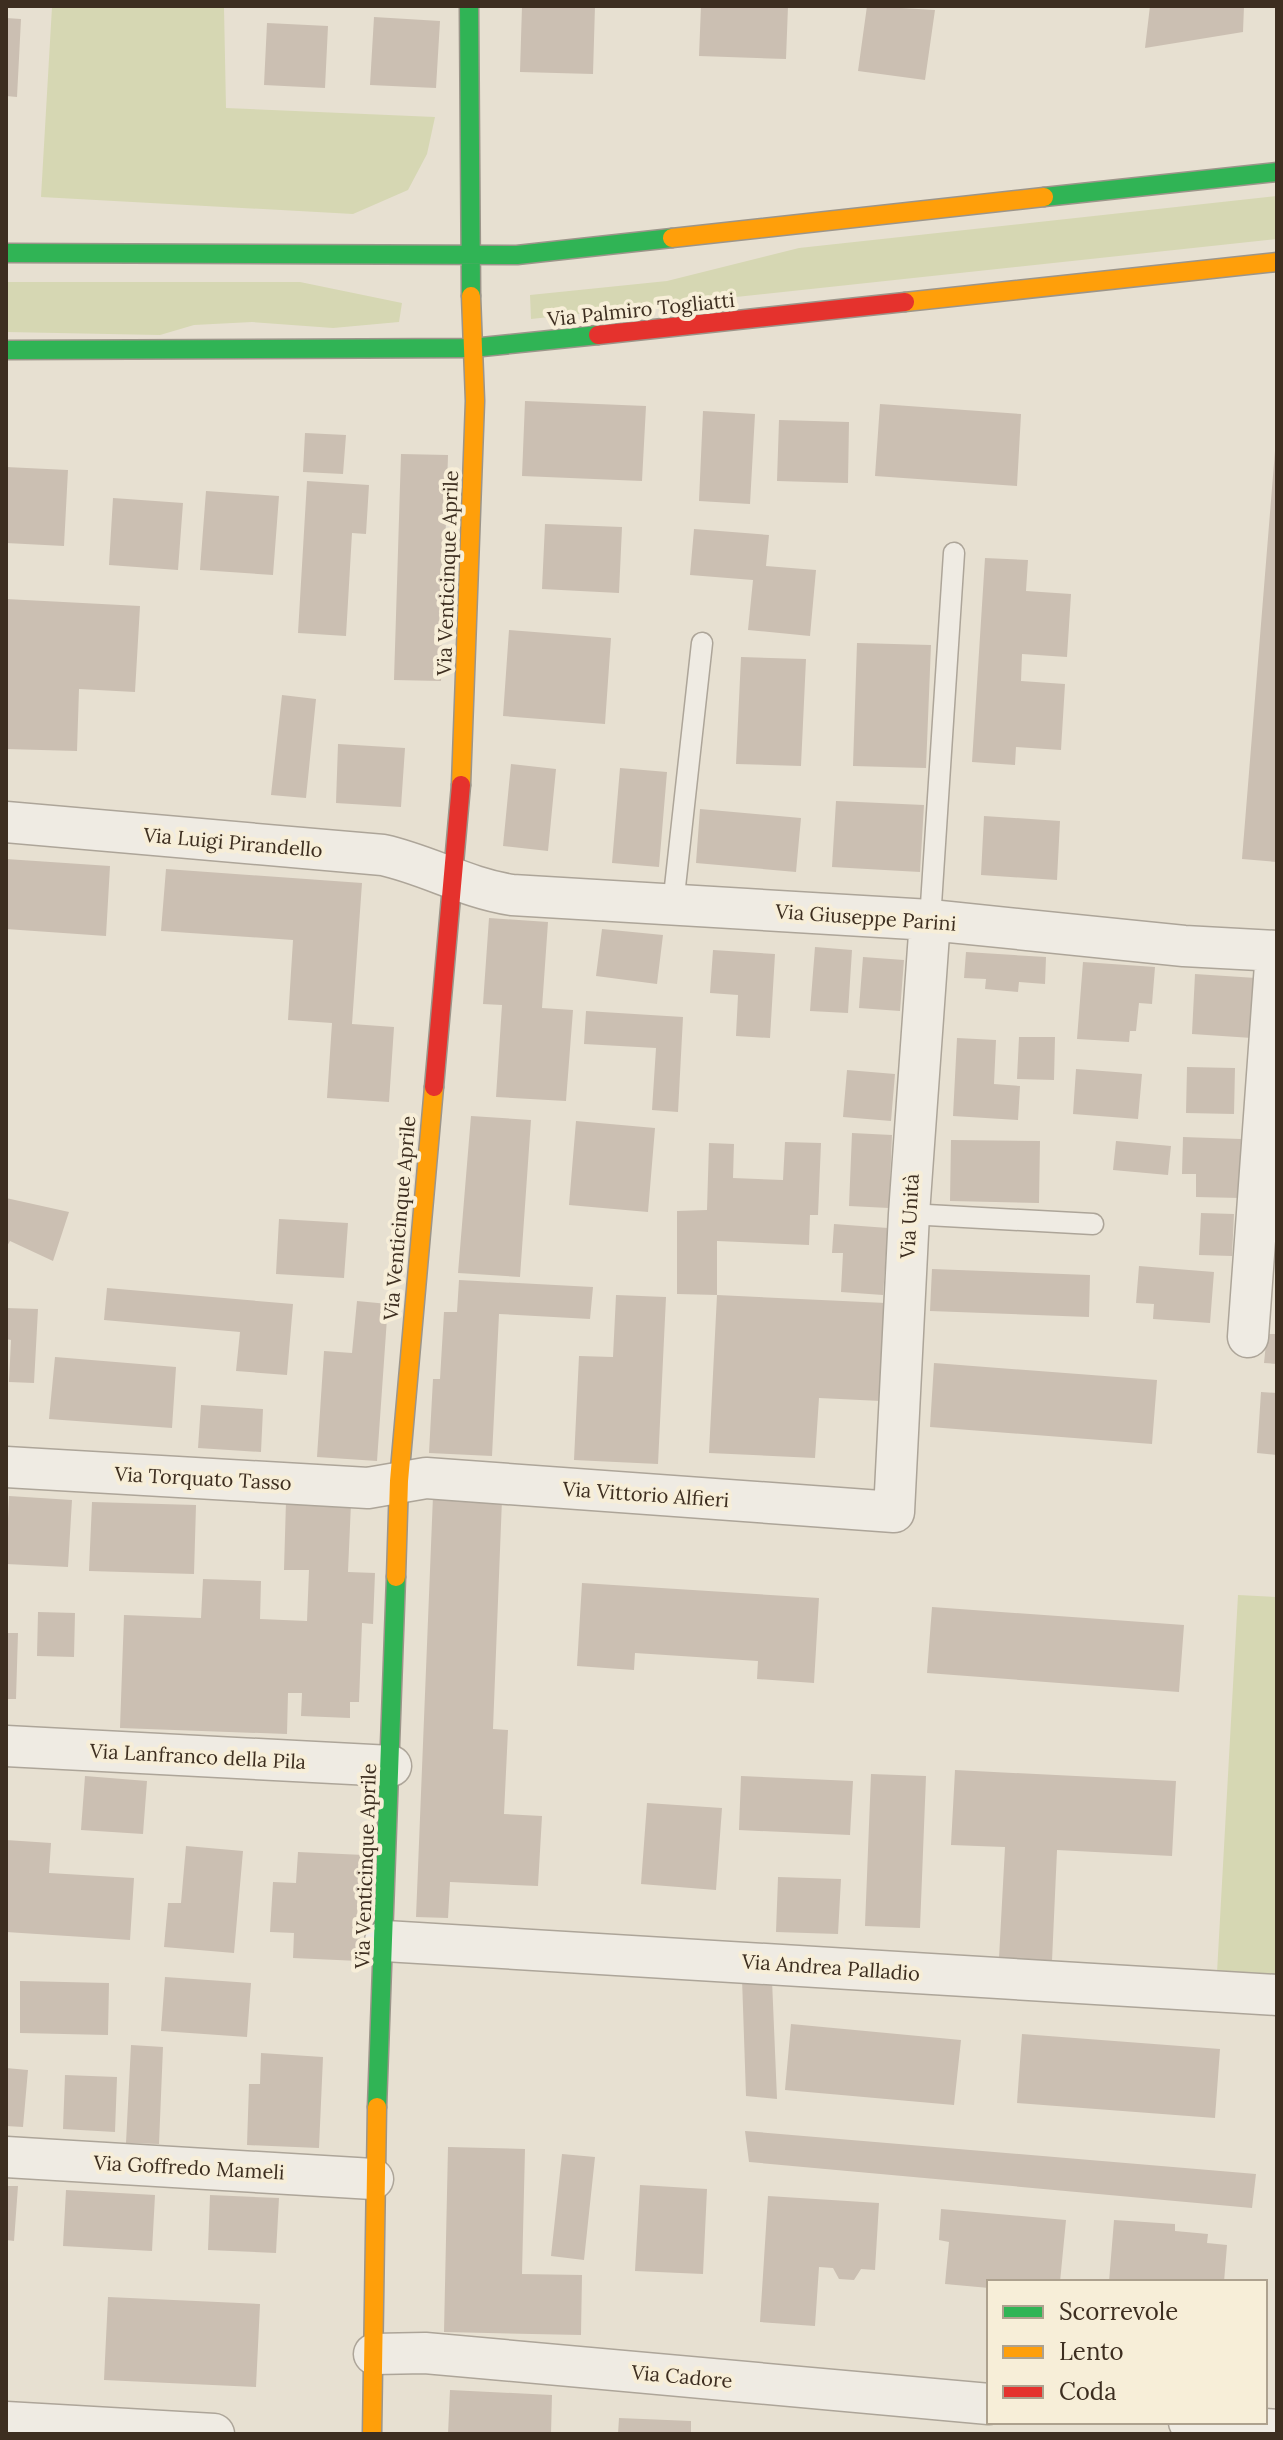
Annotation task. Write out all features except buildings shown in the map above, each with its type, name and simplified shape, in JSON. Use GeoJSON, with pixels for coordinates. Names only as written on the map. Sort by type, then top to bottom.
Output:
{"type":"FeatureCollection","features":[{"type":"Feature","properties":{"kind":"street","name":"Via Venticinque Aprile"},"geometry":{"type":"LineString","coordinates":[[372,2434],[373,2179],[385,1941],[399,1481],[448,924],[456,880],[475,401],[469,256],[469,6]]}},
{"type":"Feature","properties":{"kind":"street"},"geometry":{"type":"LineString","coordinates":[[6,253],[517,255],[1277,172]]}},
{"type":"Feature","properties":{"kind":"street","name":"Via Palmiro Togliatti"},"geometry":{"type":"LineString","coordinates":[[6,350],[472,348],[1277,262]]}},
{"type":"Feature","properties":{"kind":"street","name":"Via Luigi Pirandello"},"geometry":{"type":"LineString","coordinates":[[6,822],[383,855],[420,863],[456,880]]}},
{"type":"Feature","properties":{"kind":"street","name":"Via Giuseppe Parini"},"geometry":{"type":"LineString","coordinates":[[456,880],[512,895],[930,920],[1184,946],[1276,951]]}},
{"type":"Feature","properties":{"kind":"street","name":"Via Unità"},"geometry":{"type":"LineString","coordinates":[[894,1512],[909,1214],[930,920]]}},
{"type":"Feature","properties":{"kind":"street"},"geometry":{"type":"LineString","coordinates":[[1248,1337],[1276,951]]}},
{"type":"Feature","properties":{"kind":"street","name":"Via Torquato Tasso"},"geometry":{"type":"LineString","coordinates":[[6,1467],[368,1488],[399,1481]]}},
{"type":"Feature","properties":{"kind":"street","name":"Via Vittorio Alfieri"},"geometry":{"type":"LineString","coordinates":[[399,1481],[426,1478],[894,1512]]}},
{"type":"Feature","properties":{"kind":"street","name":"Via Lanfranco della Pila"},"geometry":{"type":"LineString","coordinates":[[6,1746],[391,1766]]}},
{"type":"Feature","properties":{"kind":"street","name":"Via Andrea Palladio"},"geometry":{"type":"LineString","coordinates":[[385,1941],[1277,1995]]}},
{"type":"Feature","properties":{"kind":"street","name":"Via Goffredo Mameli"},"geometry":{"type":"LineString","coordinates":[[6,2157],[373,2179]]}},
{"type":"Feature","properties":{"kind":"street","name":"Via Cadore"},"geometry":{"type":"LineString","coordinates":[[374,2354],[425,2353],[987,2404]]}},
{"type":"Feature","properties":{"kind":"street"},"geometry":{"type":"LineString","coordinates":[[6,2422],[214,2434]]}},
{"type":"Feature","properties":{"kind":"street"},"geometry":{"type":"LineString","coordinates":[[1211,2424],[1277,2430]]}},
{"type":"Feature","properties":{"kind":"lane"},"geometry":{"type":"LineString","coordinates":[[930,920],[954,553]]}},
{"type":"Feature","properties":{"kind":"lane"},"geometry":{"type":"LineString","coordinates":[[673,905],[702,643]]}},
{"type":"Feature","properties":{"kind":"lane"},"geometry":{"type":"LineString","coordinates":[[909,1214],[1093,1224]]}},
{"type":"Feature","properties":{"kind":"green space"},"geometry":{"type":"Polygon","coordinates":[[[52,7],[224,8],[226,108],[435,117],[427,154],[408,190],[353,214],[41,197],[52,7]]]}},
{"type":"Feature","properties":{"kind":"green space"},"geometry":{"type":"Polygon","coordinates":[[[1277,196],[1277,239],[531,319],[530,295],[667,281],[799,248],[1277,196]]]}},
{"type":"Feature","properties":{"kind":"green space"},"geometry":{"type":"Polygon","coordinates":[[[6,282],[300,282],[402,303],[399,322],[333,328],[252,322],[194,325],[160,335],[6,332],[6,282]]]}},
{"type":"Feature","properties":{"kind":"green space"},"geometry":{"type":"Polygon","coordinates":[[[1238,1595],[1277,1597],[1277,1974],[1217,1973],[1238,1595]]]}},
{"type":"Feature","properties":{"kind":"traffic: fast"},"geometry":{"type":"LineString","coordinates":[[469,6],[471,296]]}},
{"type":"Feature","properties":{"kind":"traffic: fast"},"geometry":{"type":"LineString","coordinates":[[1044,197],[1277,172]]}},
{"type":"Feature","properties":{"kind":"traffic: fast"},"geometry":{"type":"LineString","coordinates":[[6,253],[517,255],[672,238]]}},
{"type":"Feature","properties":{"kind":"traffic: fast"},"geometry":{"type":"LineString","coordinates":[[6,350],[472,348],[598,335]]}},
{"type":"Feature","properties":{"kind":"traffic: fast"},"geometry":{"type":"LineString","coordinates":[[377,2107],[396,1577]]}},
{"type":"Feature","properties":{"kind":"traffic: slow"},"geometry":{"type":"LineString","coordinates":[[672,238],[1044,197]]}},
{"type":"Feature","properties":{"kind":"traffic: slow"},"geometry":{"type":"LineString","coordinates":[[905,302],[1277,262]]}},
{"type":"Feature","properties":{"kind":"traffic: slow"},"geometry":{"type":"LineString","coordinates":[[461,785],[475,401],[471,296]]}},
{"type":"Feature","properties":{"kind":"traffic: slow"},"geometry":{"type":"LineString","coordinates":[[396,1577],[399,1481],[434,1087]]}},
{"type":"Feature","properties":{"kind":"traffic: slow"},"geometry":{"type":"LineString","coordinates":[[372,2434],[377,2107]]}},
{"type":"Feature","properties":{"kind":"traffic: jam"},"geometry":{"type":"LineString","coordinates":[[598,335],[905,302]]}},
{"type":"Feature","properties":{"kind":"traffic: jam"},"geometry":{"type":"LineString","coordinates":[[434,1087],[461,785]]}}]}
